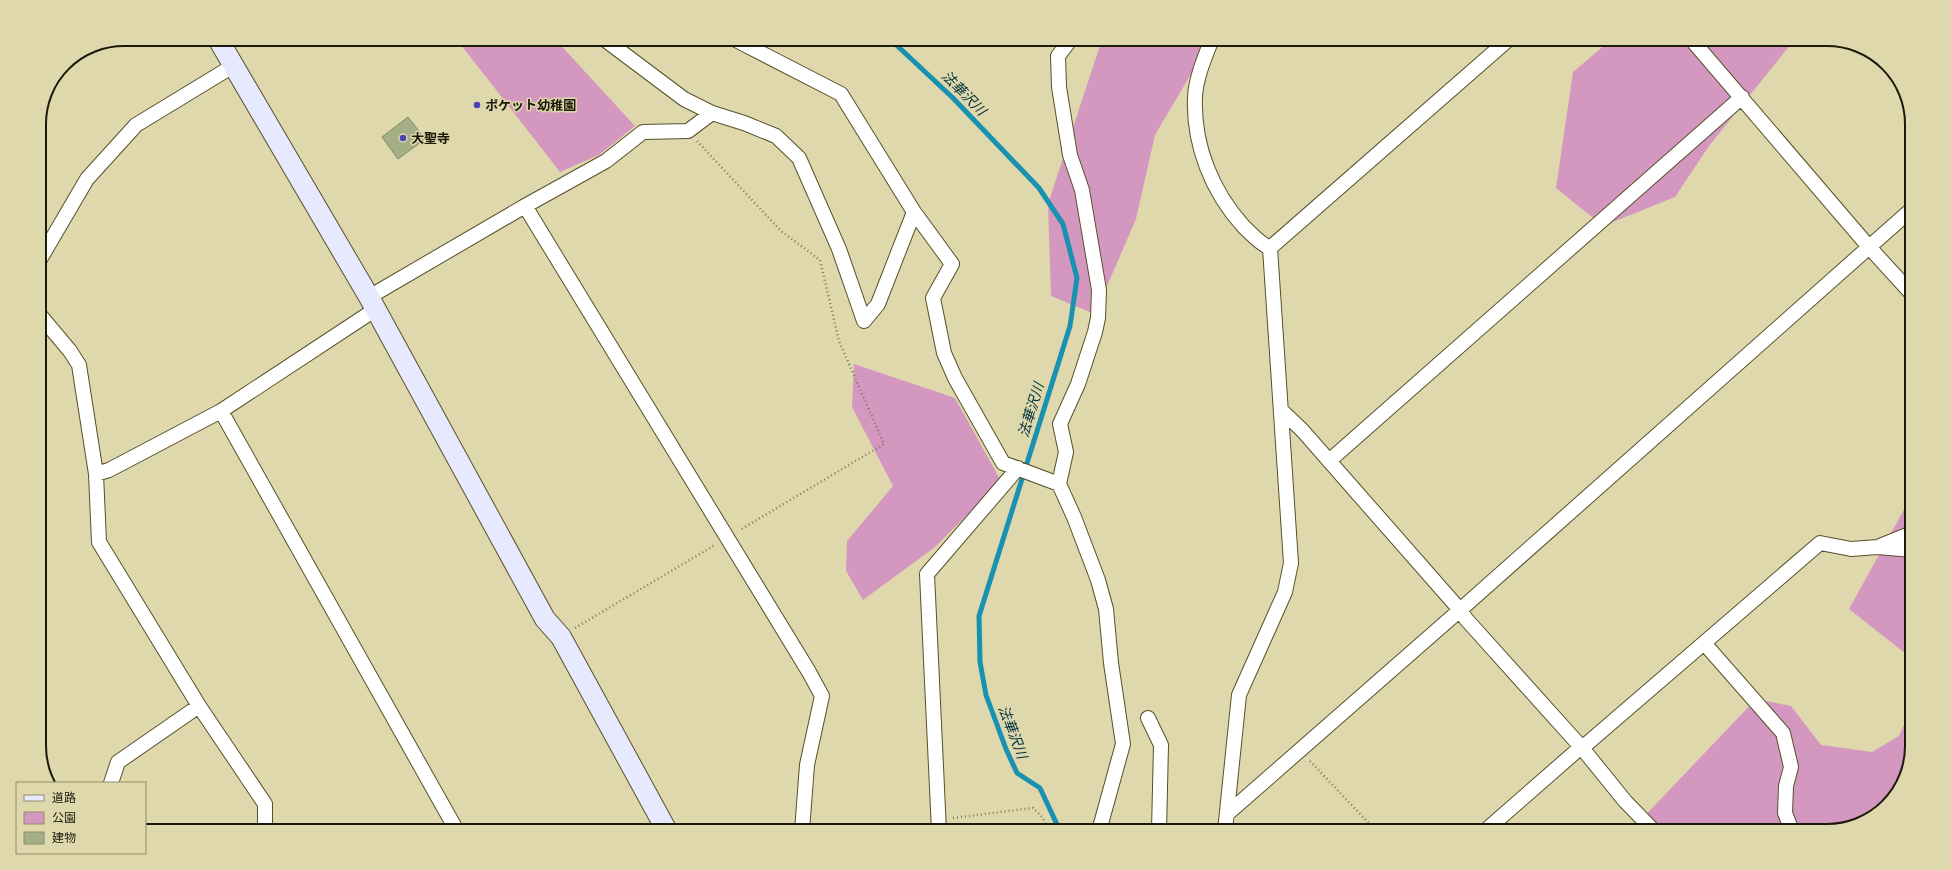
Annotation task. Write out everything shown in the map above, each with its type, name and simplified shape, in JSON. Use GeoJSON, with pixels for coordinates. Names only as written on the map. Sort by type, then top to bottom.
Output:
{"type":"FeatureCollection","features":[{"type":"Feature","properties":{"kind":"street"},"geometry":{"type":"LineString","coordinates":[[222,46],[373,303],[545,619],[560,637],[663,824]]}},
{"type":"Feature","properties":{"kind":"street"},"geometry":{"type":"LineString","coordinates":[[613,46],[684,99],[712,114],[744,123],[776,136],[799,158],[839,249],[864,321],[878,304],[914,212]]}},
{"type":"Feature","properties":{"kind":"street"},"geometry":{"type":"LineString","coordinates":[[748,46],[841,94],[914,212],[952,264],[933,298],[944,352],[958,384],[1003,462],[1060,484]]}},
{"type":"Feature","properties":{"kind":"street"},"geometry":{"type":"LineString","coordinates":[[1066,46],[1058,56],[1059,87],[1070,155],[1082,190],[1099,290],[1098,318],[1095,332],[1078,384],[1060,424],[1066,452],[1060,484],[1096,572],[1106,608],[1111,663],[1123,744],[1101,824]]}},
{"type":"Feature","properties":{"kind":"street"},"geometry":{"type":"LineString","coordinates":[[1209,46],[1202,65],[1195,96],[1196,132],[1202,152],[1214,184],[1232,214],[1260,244],[1270,248]]}},
{"type":"Feature","properties":{"kind":"street"},"geometry":{"type":"LineString","coordinates":[[1270,248],[1501,46]]}},
{"type":"Feature","properties":{"kind":"street"},"geometry":{"type":"LineString","coordinates":[[1697,46],[1869,247],[1905,286]]}},
{"type":"Feature","properties":{"kind":"street"},"geometry":{"type":"LineString","coordinates":[[46,249],[87,179],[136,125],[233,66]]}},
{"type":"Feature","properties":{"kind":"street"},"geometry":{"type":"LineString","coordinates":[[1329,461],[1742,97]]}},
{"type":"Feature","properties":{"kind":"street"},"geometry":{"type":"LineString","coordinates":[[96,474],[109,470],[221,411],[373,303],[525,206],[606,161],[643,132],[688,131],[712,114]]}},
{"type":"Feature","properties":{"kind":"street"},"geometry":{"type":"LineString","coordinates":[[525,206],[809,672],[822,696],[807,765],[803,824]]}},
{"type":"Feature","properties":{"kind":"street"},"geometry":{"type":"LineString","coordinates":[[1226,814],[1460,610],[1905,215]]}},
{"type":"Feature","properties":{"kind":"street"},"geometry":{"type":"LineString","coordinates":[[1225,824],[1239,695],[1285,592],[1291,563],[1270,248]]}},
{"type":"Feature","properties":{"kind":"street"},"geometry":{"type":"LineString","coordinates":[[46,322],[70,351],[79,365],[96,474],[99,542],[199,706],[265,804],[265,824]]}},
{"type":"Feature","properties":{"kind":"street"},"geometry":{"type":"LineString","coordinates":[[1281,410],[1302,430],[1460,610],[1466,619],[1581,747],[1625,801],[1647,824]]}},
{"type":"Feature","properties":{"kind":"street"},"geometry":{"type":"LineString","coordinates":[[221,411],[453,824]]}},
{"type":"Feature","properties":{"kind":"street"},"geometry":{"type":"LineString","coordinates":[[940,824],[928,574],[1018,468]]}},
{"type":"Feature","properties":{"kind":"street"},"geometry":{"type":"LineString","coordinates":[[1878,547],[1905,537]]}},
{"type":"Feature","properties":{"kind":"street"},"geometry":{"type":"LineString","coordinates":[[1493,824],[1820,543],[1852,549],[1878,547],[1905,549]]}},
{"type":"Feature","properties":{"kind":"street"},"geometry":{"type":"LineString","coordinates":[[1704,643],[1783,733],[1791,767],[1786,786],[1785,813],[1789,824]]}},
{"type":"Feature","properties":{"kind":"street"},"geometry":{"type":"LineString","coordinates":[[111,782],[118,762],[199,706]]}},
{"type":"Feature","properties":{"kind":"street"},"geometry":{"type":"LineString","coordinates":[[1148,718],[1161,745],[1159,824]]}},
{"type":"Feature","properties":{"kind":"path"},"geometry":{"type":"LineString","coordinates":[[688,131],[781,231],[820,260],[839,341],[884,444],[736,532]]}},
{"type":"Feature","properties":{"kind":"path"},"geometry":{"type":"LineString","coordinates":[[560,637],[716,544]]}},
{"type":"Feature","properties":{"kind":"path"},"geometry":{"type":"LineString","coordinates":[[1300,750],[1369,824]]}},
{"type":"Feature","properties":{"kind":"path"},"geometry":{"type":"LineString","coordinates":[[955,824],[1033,808],[1043,818],[1046,824]]}},
{"type":"Feature","properties":{"kind":"green space"},"geometry":{"type":"Polygon","coordinates":[[[462,46],[561,46],[635,126],[599,155],[560,172],[462,46]]]}},
{"type":"Feature","properties":{"kind":"green space"},"geometry":{"type":"Polygon","coordinates":[[[1100,46],[1210,46],[1191,74],[1155,135],[1136,219],[1095,314],[1051,296],[1048,204],[1100,46]]]}},
{"type":"Feature","properties":{"kind":"green space"},"geometry":{"type":"Polygon","coordinates":[[[1604,46],[1789,46],[1709,146],[1675,197],[1603,226],[1556,188],[1573,72],[1604,46]]]}},
{"type":"Feature","properties":{"kind":"green space"},"geometry":{"type":"Polygon","coordinates":[[[854,364],[955,398],[1001,481],[935,547],[863,600],[846,571],[847,541],[893,486],[852,407],[854,364]]]}},
{"type":"Feature","properties":{"kind":"green space"},"geometry":{"type":"Polygon","coordinates":[[[1905,508],[1905,653],[1849,609],[1905,508]]]}},
{"type":"Feature","properties":{"kind":"green space"},"geometry":{"type":"Polygon","coordinates":[[[1756,699],[1791,706],[1821,745],[1872,752],[1899,736],[1905,723],[1904,761],[1895,785],[1889,794],[1875,808],[1857,818],[1827,824],[1637,824],[1756,699]]]}},
{"type":"Feature","properties":{"kind":"building","name":"大聖寺"},"geometry":{"type":"Polygon","coordinates":[[[408,117],[425,139],[398,159],[382,137],[408,117]]]}},
{"type":"Feature","properties":{"kind":"waterway","name":"法華沢川"},"geometry":{"type":"LineString","coordinates":[[897,46],[953,98],[1039,188],[1063,224],[1077,278],[1070,326],[979,616],[980,662],[986,695],[1006,749],[1017,773],[1040,788],[1057,824]]}},
{"type":"Feature","properties":{"kind":"place","name":"ポケット幼稚園"},"geometry":{"type":"Point","coordinates":[477,105]}},
{"type":"Feature","properties":{"kind":"place","name":"大聖寺"},"geometry":{"type":"Point","coordinates":[403,138]}}]}
